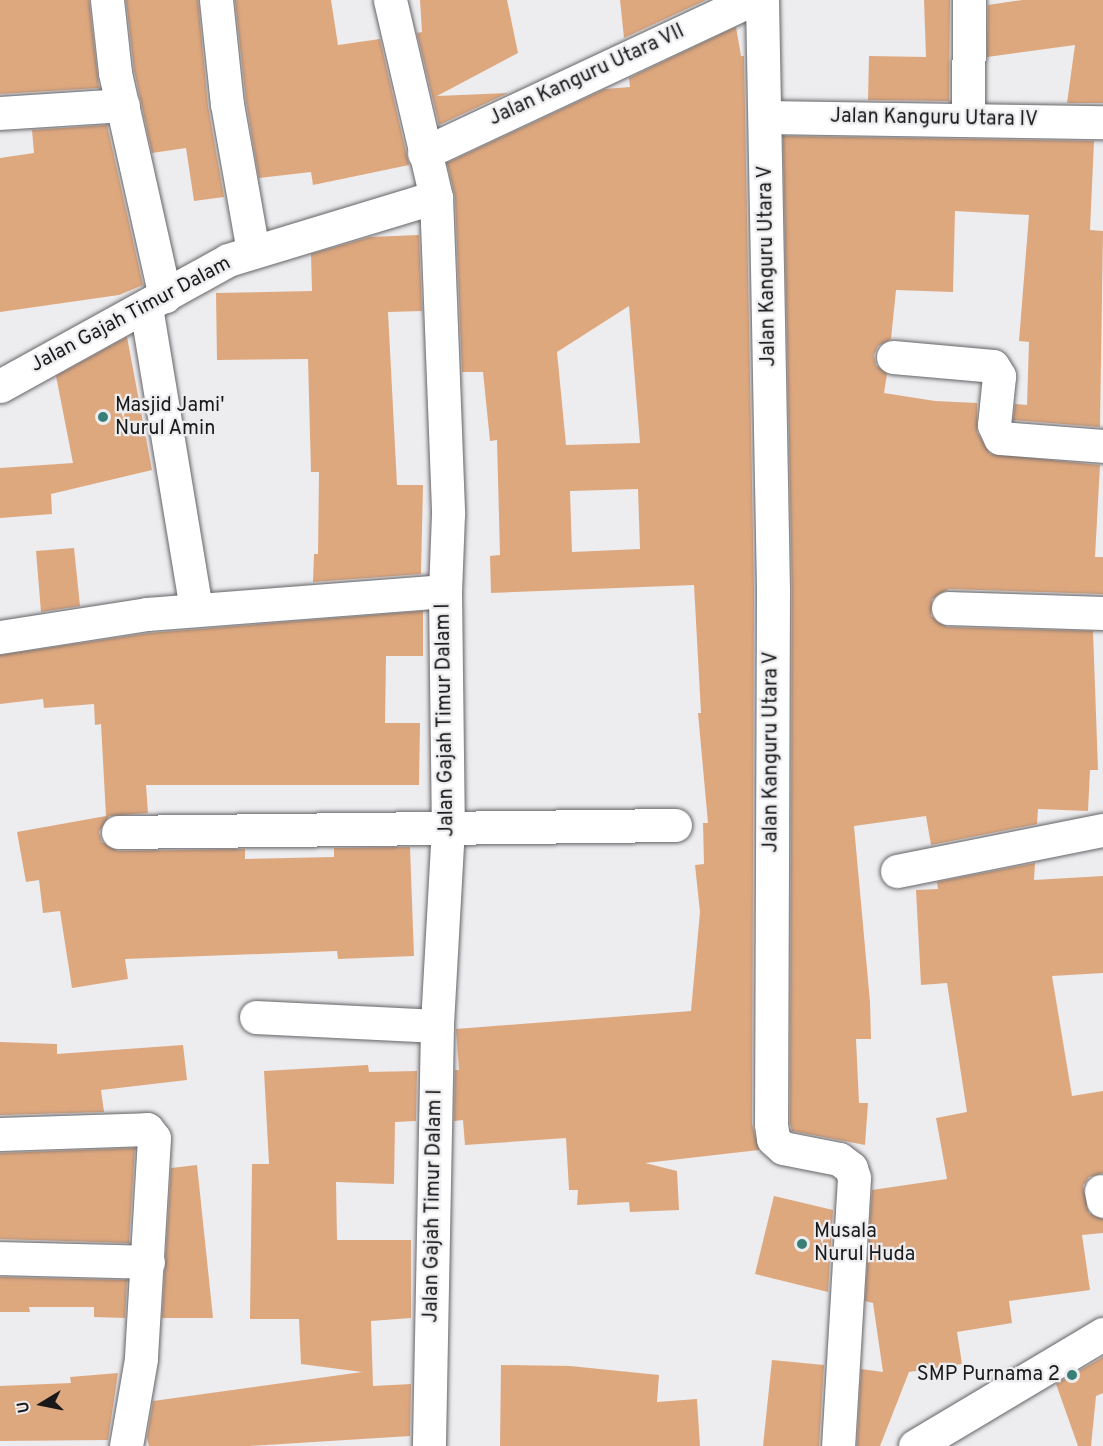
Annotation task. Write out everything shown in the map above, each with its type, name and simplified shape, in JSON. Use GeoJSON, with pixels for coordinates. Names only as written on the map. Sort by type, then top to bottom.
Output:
{"type":"FeatureCollection","features":[{"type":"Feature","properties":{"kind":"street"},"geometry":{"type":"LineString","coordinates":[[107,0],[155,301],[196,610]]}},
{"type":"Feature","properties":{"kind":"street"},"geometry":{"type":"LineString","coordinates":[[216,0],[227,104],[253,252]]}},
{"type":"Feature","properties":{"kind":"street","name":"Jalan Gajah Timur Dalam I"},"geometry":{"type":"LineString","coordinates":[[390,0],[436,197],[448,514],[445,591],[448,827],[437,1026],[429,1446]]}},
{"type":"Feature","properties":{"kind":"street","name":"Jalan Kanguru Utara VII"},"geometry":{"type":"LineString","coordinates":[[424,153],[750,0]]}},
{"type":"Feature","properties":{"kind":"street","name":"Jalan Kanguru Utara V"},"geometry":{"type":"LineString","coordinates":[[762,0],[766,117],[773,590],[771,1124],[773,1139],[783,1148],[839,1159],[851,1168],[854,1178],[838,1446]]}},
{"type":"Feature","properties":{"kind":"street"},"geometry":{"type":"LineString","coordinates":[[968,120],[969,0]]}},
{"type":"Feature","properties":{"kind":"street"},"geometry":{"type":"LineString","coordinates":[[0,113],[123,105]]}},
{"type":"Feature","properties":{"kind":"street","name":"Jalan Kanguru Utara IV"},"geometry":{"type":"LineString","coordinates":[[766,117],[1103,122]]}},
{"type":"Feature","properties":{"kind":"street","name":"Jalan Gajah Timur Dalam"},"geometry":{"type":"LineString","coordinates":[[0,386],[228,260],[436,197]]}},
{"type":"Feature","properties":{"kind":"street"},"geometry":{"type":"LineString","coordinates":[[893,357],[993,366],[999,376],[994,425],[1000,438],[1103,446]]}},
{"type":"Feature","properties":{"kind":"street"},"geometry":{"type":"LineString","coordinates":[[0,637],[196,610],[445,591]]}},
{"type":"Feature","properties":{"kind":"street"},"geometry":{"type":"LineString","coordinates":[[948,608],[1103,614]]}},
{"type":"Feature","properties":{"kind":"street"},"geometry":{"type":"LineString","coordinates":[[118,832],[675,825]]}},
{"type":"Feature","properties":{"kind":"street"},"geometry":{"type":"LineString","coordinates":[[897,871],[1103,830]]}},
{"type":"Feature","properties":{"kind":"street"},"geometry":{"type":"LineString","coordinates":[[256,1017],[437,1026]]}},
{"type":"Feature","properties":{"kind":"street"},"geometry":{"type":"LineString","coordinates":[[0,1134],[147,1129],[151,1133],[148,1262],[141,1359],[126,1446]]}},
{"type":"Feature","properties":{"kind":"street"},"geometry":{"type":"LineString","coordinates":[[0,1258],[148,1262]]}},
{"type":"Feature","properties":{"kind":"street"},"geometry":{"type":"LineString","coordinates":[[915,1446],[1103,1334]]}},
{"type":"Feature","properties":{"kind":"building"},"geometry":{"type":"Polygon","coordinates":[[[0,0],[89,0],[99,88],[0,94],[0,0]]]}},
{"type":"Feature","properties":{"kind":"building"},"geometry":{"type":"Polygon","coordinates":[[[126,0],[198,0],[208,106],[224,197],[194,201],[186,148],[152,153],[134,70],[126,0]]]}},
{"type":"Feature","properties":{"kind":"building"},"geometry":{"type":"Polygon","coordinates":[[[235,0],[331,0],[338,45],[380,39],[409,165],[313,185],[311,172],[259,178],[246,101],[235,0]]]}},
{"type":"Feature","properties":{"kind":"building"},"geometry":{"type":"Polygon","coordinates":[[[420,0],[507,0],[518,53],[437,96],[508,93],[439,125],[417,33],[422,32],[420,0]]]}},
{"type":"Feature","properties":{"kind":"building"},"geometry":{"type":"Polygon","coordinates":[[[620,0],[706,0],[624,38],[620,0]]]}},
{"type":"Feature","properties":{"kind":"building"},"geometry":{"type":"Polygon","coordinates":[[[924,0],[950,0],[949,101],[868,100],[869,56],[926,57],[924,0]]]}},
{"type":"Feature","properties":{"kind":"building"},"geometry":{"type":"Polygon","coordinates":[[[1022,0],[1103,0],[1103,103],[1067,103],[1075,45],[987,57],[988,5],[1022,0]]]}},
{"type":"Feature","properties":{"kind":"building"},"geometry":{"type":"Polygon","coordinates":[[[736,27],[741,56],[744,56],[754,590],[752,1124],[759,1150],[645,1163],[677,1171],[679,1210],[630,1212],[629,1202],[577,1205],[578,1190],[569,1190],[566,1138],[465,1145],[463,1120],[454,1121],[455,1070],[459,1070],[456,1029],[691,1011],[700,912],[695,865],[704,864],[703,823],[708,823],[698,713],[701,713],[694,585],[491,593],[490,556],[500,555],[497,440],[490,441],[483,372],[462,372],[455,196],[447,163],[605,89],[630,87],[629,78],[736,27]],[[629,306],[557,352],[566,445],[640,443],[629,306]],[[638,489],[570,491],[572,552],[640,549],[638,489]]]}},
{"type":"Feature","properties":{"kind":"building"},"geometry":{"type":"Polygon","coordinates":[[[107,125],[143,285],[119,295],[0,312],[0,158],[34,153],[32,130],[107,125]]]}},
{"type":"Feature","properties":{"kind":"building"},"geometry":{"type":"Polygon","coordinates":[[[783,136],[1094,141],[1090,230],[1103,231],[1100,427],[1013,420],[1015,404],[1027,405],[1029,342],[1019,341],[1029,215],[955,211],[953,292],[896,290],[891,339],[878,346],[874,355],[876,365],[887,374],[884,393],[935,401],[977,403],[977,432],[990,454],[1100,465],[1095,557],[1103,557],[1103,594],[949,589],[932,599],[931,616],[947,627],[1093,631],[1098,770],[1090,770],[1088,811],[1038,809],[1037,824],[931,845],[926,816],[854,826],[870,1002],[871,1039],[856,1039],[859,1103],[868,1103],[865,1145],[792,1131],[790,1123],[792,590],[783,136]]]}},
{"type":"Feature","properties":{"kind":"building"},"geometry":{"type":"Polygon","coordinates":[[[419,235],[422,311],[388,312],[397,485],[423,485],[421,574],[313,582],[314,554],[318,554],[319,472],[311,472],[308,359],[217,360],[216,293],[312,291],[311,254],[370,237],[419,235]]]}},
{"type":"Feature","properties":{"kind":"building","name":"Masjid Jami' Nurul Amin"},"geometry":{"type":"Polygon","coordinates":[[[127,337],[152,470],[51,494],[52,514],[0,518],[0,468],[73,463],[56,376],[127,337]]]}},
{"type":"Feature","properties":{"kind":"building"},"geometry":{"type":"Polygon","coordinates":[[[74,548],[80,606],[41,612],[36,551],[74,548]]]}},
{"type":"Feature","properties":{"kind":"building"},"geometry":{"type":"Polygon","coordinates":[[[423,611],[423,656],[386,656],[385,723],[420,723],[419,785],[146,785],[148,813],[109,816],[99,832],[102,842],[118,851],[245,849],[245,859],[334,857],[334,848],[410,847],[414,956],[338,959],[337,951],[125,959],[128,979],[72,988],[60,911],[43,913],[39,880],[26,882],[17,832],[106,816],[101,724],[95,725],[94,704],[44,708],[43,699],[0,704],[0,655],[149,633],[423,611]]]}},
{"type":"Feature","properties":{"kind":"building"},"geometry":{"type":"Polygon","coordinates":[[[1035,863],[1034,880],[1103,876],[1103,973],[1052,976],[1072,1096],[1103,1091],[1103,1173],[1089,1177],[1083,1186],[1089,1213],[1103,1219],[1103,1233],[1082,1235],[1090,1290],[1009,1301],[1012,1323],[957,1332],[962,1364],[909,1372],[880,1446],[857,1446],[861,1369],[883,1372],[873,1303],[865,1301],[872,1190],[947,1179],[936,1118],[967,1112],[947,983],[921,985],[916,890],[938,889],[937,882],[1035,863]]]}},
{"type":"Feature","properties":{"kind":"building"},"geometry":{"type":"Polygon","coordinates":[[[0,1042],[57,1044],[57,1054],[183,1045],[187,1080],[101,1090],[104,1112],[0,1115],[0,1042]]]}},
{"type":"Feature","properties":{"kind":"building"},"geometry":{"type":"Polygon","coordinates":[[[368,1065],[369,1072],[417,1071],[416,1121],[395,1122],[394,1184],[336,1182],[337,1240],[411,1240],[411,1318],[371,1321],[373,1386],[411,1384],[410,1436],[249,1446],[149,1446],[147,1437],[153,1401],[362,1372],[301,1364],[299,1319],[250,1319],[252,1164],[269,1164],[264,1071],[368,1065]]]}},
{"type":"Feature","properties":{"kind":"building"},"geometry":{"type":"Polygon","coordinates":[[[135,1148],[129,1243],[0,1239],[0,1153],[135,1148]]]}},
{"type":"Feature","properties":{"kind":"building"},"geometry":{"type":"Polygon","coordinates":[[[197,1165],[213,1318],[162,1318],[171,1168],[197,1165]]]}},
{"type":"Feature","properties":{"kind":"building","name":"Musala Nurul Huda"},"geometry":{"type":"Polygon","coordinates":[[[774,1196],[833,1210],[828,1292],[755,1274],[774,1196]]]}},
{"type":"Feature","properties":{"kind":"building"},"geometry":{"type":"Polygon","coordinates":[[[0,1277],[127,1280],[125,1318],[94,1317],[94,1307],[29,1307],[30,1312],[0,1312],[0,1277]]]}},
{"type":"Feature","properties":{"kind":"building"},"geometry":{"type":"Polygon","coordinates":[[[1103,1357],[1103,1393],[1096,1396],[1091,1446],[1078,1446],[1056,1384],[1103,1357]]]}},
{"type":"Feature","properties":{"kind":"building"},"geometry":{"type":"Polygon","coordinates":[[[772,1360],[824,1365],[819,1446],[763,1446],[772,1360]]]}},
{"type":"Feature","properties":{"kind":"building"},"geometry":{"type":"Polygon","coordinates":[[[501,1365],[570,1366],[659,1375],[657,1402],[697,1399],[700,1446],[500,1446],[501,1365]]]}},
{"type":"Feature","properties":{"kind":"building"},"geometry":{"type":"Polygon","coordinates":[[[118,1373],[108,1440],[0,1441],[0,1386],[71,1383],[70,1377],[118,1373]]]}},
{"type":"Feature","properties":{"kind":"place","name":"Masjid Jami' Nurul Amin"},"geometry":{"type":"Point","coordinates":[103,417]}},
{"type":"Feature","properties":{"kind":"place","name":"Musala Nurul Huda"},"geometry":{"type":"Point","coordinates":[802,1244]}},
{"type":"Feature","properties":{"kind":"place","name":"SMP Purnama 2"},"geometry":{"type":"Point","coordinates":[1072,1375]}}]}
